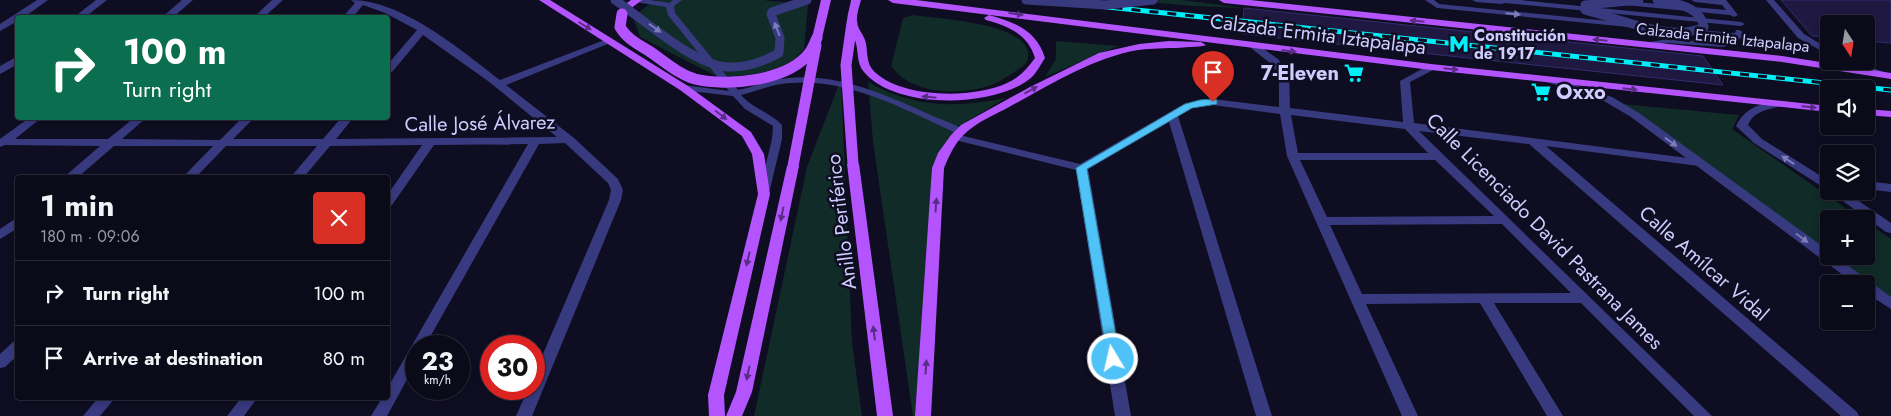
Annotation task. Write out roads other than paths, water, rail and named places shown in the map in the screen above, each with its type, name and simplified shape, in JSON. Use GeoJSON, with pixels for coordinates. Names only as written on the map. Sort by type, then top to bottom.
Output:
{"type":"FeatureCollection","features":[{"type":"Feature","properties":{"kind":"main road"},"geometry":{"type":"LineString","coordinates":[[544,0],[684,88],[747,134],[758,154],[764,194],[716,395],[718,416]]}},
{"type":"Feature","properties":{"kind":"main road"},"geometry":{"type":"LineString","coordinates":[[636,0],[622,14],[620,27],[628,38],[681,73],[704,80],[743,81],[776,74],[802,60],[812,49],[817,38]]}},
{"type":"Feature","properties":{"kind":"main road","name":"Anillo Periférico"},"geometry":{"type":"LineString","coordinates":[[734,416],[744,392],[793,166],[826,0]]}},
{"type":"Feature","properties":{"kind":"main road","name":"Anillo Periférico"},"geometry":{"type":"LineString","coordinates":[[856,0],[846,65],[853,164],[885,416]]}},
{"type":"Feature","properties":{"kind":"main road","name":"Calzada Ermita Iztapalapa"},"geometry":{"type":"LineString","coordinates":[[893,0],[1431,67],[1820,108]]}},
{"type":"Feature","properties":{"kind":"main road","name":"Calzada Ermita Iztapalapa"},"geometry":{"type":"LineString","coordinates":[[1224,0],[1782,59],[1891,76]]}},
{"type":"Feature","properties":{"kind":"main road"},"geometry":{"type":"LineString","coordinates":[[852,24],[860,42],[864,65],[868,71],[881,82],[909,94],[954,98],[978,94],[1006,87],[1029,75],[1038,64],[1040,58],[1037,46],[1028,35],[1008,23],[933,4]]}},
{"type":"Feature","properties":{"kind":"main road"},"geometry":{"type":"LineString","coordinates":[[923,416],[938,168],[944,153],[958,134],[1034,88],[1103,56],[1138,47],[1169,44],[1254,46]]}},
{"type":"Feature","properties":{"kind":"main road"},"geometry":{"type":"LineString","coordinates":[[1875,113],[1891,114]]}},
{"type":"Feature","properties":{"kind":"street"},"geometry":{"type":"LineString","coordinates":[[20,15],[43,0]]}},
{"type":"Feature","properties":{"kind":"street"},"geometry":{"type":"LineString","coordinates":[[81,15],[102,0]]}},
{"type":"Feature","properties":{"kind":"street"},"geometry":{"type":"LineString","coordinates":[[169,15],[188,0]]}},
{"type":"Feature","properties":{"kind":"street"},"geometry":{"type":"LineString","coordinates":[[260,15],[278,0]]}},
{"type":"Feature","properties":{"kind":"street"},"geometry":{"type":"LineString","coordinates":[[348,15],[359,1],[402,17],[423,29],[499,84],[570,140],[614,182],[617,190],[615,200],[524,416]]}},
{"type":"Feature","properties":{"kind":"street"},"geometry":{"type":"LineString","coordinates":[[0,28],[15,18]]}},
{"type":"Feature","properties":{"kind":"street"},"geometry":{"type":"LineString","coordinates":[[390,68],[423,29]]}},
{"type":"Feature","properties":{"kind":"street"},"geometry":{"type":"LineString","coordinates":[[499,84],[610,41]]}},
{"type":"Feature","properties":{"kind":"street"},"geometry":{"type":"LineString","coordinates":[[1254,46],[1274,61],[1284,74],[1285,110],[1293,156],[1324,221],[1410,416]]}},
{"type":"Feature","properties":{"kind":"street"},"geometry":{"type":"LineString","coordinates":[[0,71],[15,61]]}},
{"type":"Feature","properties":{"kind":"street","name":"Calle Licenciado David Pastrana James"},"geometry":{"type":"LineString","coordinates":[[1431,67],[1405,82],[1409,127],[1704,416]]}},
{"type":"Feature","properties":{"kind":"street"},"geometry":{"type":"LineString","coordinates":[[1551,80],[1608,99],[1635,115],[1852,275]]}},
{"type":"Feature","properties":{"kind":"street"},"geometry":{"type":"LineString","coordinates":[[958,134],[1082,168],[1188,106],[1213,102],[1699,162]]}},
{"type":"Feature","properties":{"kind":"street"},"geometry":{"type":"LineString","coordinates":[[1777,104],[1756,108],[1745,117],[1742,126],[1758,141],[1820,178]]}},
{"type":"Feature","properties":{"kind":"street"},"geometry":{"type":"LineString","coordinates":[[1172,115],[1264,416]]}},
{"type":"Feature","properties":{"kind":"street"},"geometry":{"type":"LineString","coordinates":[[1,143],[32,120]]}},
{"type":"Feature","properties":{"kind":"street"},"geometry":{"type":"LineString","coordinates":[[73,175],[138,120]]}},
{"type":"Feature","properties":{"kind":"street"},"geometry":{"type":"LineString","coordinates":[[191,175],[246,120]]}},
{"type":"Feature","properties":{"kind":"street"},"geometry":{"type":"LineString","coordinates":[[298,175],[345,120]]}},
{"type":"Feature","properties":{"kind":"street","name":"Calle José Álvarez"},"geometry":{"type":"LineString","coordinates":[[1,143],[325,143],[570,140]]}},
{"type":"Feature","properties":{"kind":"street","name":"Calle Amílcar Vidal"},"geometry":{"type":"LineString","coordinates":[[1531,140],[1850,416]]}},
{"type":"Feature","properties":{"kind":"street"},"geometry":{"type":"LineString","coordinates":[[424,335],[535,141]]}},
{"type":"Feature","properties":{"kind":"street"},"geometry":{"type":"LineString","coordinates":[[390,199],[430,142]]}},
{"type":"Feature","properties":{"kind":"street"},"geometry":{"type":"LineString","coordinates":[[1293,156],[1438,157]]}},
{"type":"Feature","properties":{"kind":"street"},"geometry":{"type":"LineString","coordinates":[[1082,168],[1123,416]]}},
{"type":"Feature","properties":{"kind":"street"},"geometry":{"type":"LineString","coordinates":[[1875,186],[1891,188]]}},
{"type":"Feature","properties":{"kind":"street"},"geometry":{"type":"LineString","coordinates":[[1849,200],[1891,230]]}},
{"type":"Feature","properties":{"kind":"street"},"geometry":{"type":"LineString","coordinates":[[1324,221],[1504,220]]}},
{"type":"Feature","properties":{"kind":"street"},"geometry":{"type":"LineString","coordinates":[[0,235],[15,223]]}},
{"type":"Feature","properties":{"kind":"street"},"geometry":{"type":"LineString","coordinates":[[1875,292],[1891,304]]}},
{"type":"Feature","properties":{"kind":"street"},"geometry":{"type":"LineString","coordinates":[[1358,299],[1583,298]]}},
{"type":"Feature","properties":{"kind":"street"},"geometry":{"type":"LineString","coordinates":[[1485,299],[1555,416]]}},
{"type":"Feature","properties":{"kind":"street"},"geometry":{"type":"LineString","coordinates":[[0,363],[15,349]]}},
{"type":"Feature","properties":{"kind":"street"},"geometry":{"type":"LineString","coordinates":[[390,396],[405,370]]}},
{"type":"Feature","properties":{"kind":"street"},"geometry":{"type":"LineString","coordinates":[[91,416],[105,400]]}},
{"type":"Feature","properties":{"kind":"street"},"geometry":{"type":"LineString","coordinates":[[236,416],[248,400]]}},
{"type":"Feature","properties":{"kind":"street"},"geometry":{"type":"LineString","coordinates":[[379,416],[388,400]]}},
{"type":"Feature","properties":{"kind":"lane"},"geometry":{"type":"LineString","coordinates":[[615,0],[695,56],[719,66],[754,63],[779,53],[780,38],[771,14],[772,12],[807,0]]}},
{"type":"Feature","properties":{"kind":"lane"},"geometry":{"type":"LineString","coordinates":[[636,0],[674,2],[671,13],[744,104],[756,114],[770,119],[778,125],[777,139],[764,194]]}},
{"type":"Feature","properties":{"kind":"lane"},"geometry":{"type":"LineString","coordinates":[[1026,0],[1122,6],[1154,0]]}},
{"type":"Feature","properties":{"kind":"lane"},"geometry":{"type":"LineString","coordinates":[[1429,0],[1437,6],[1739,36]]}},
{"type":"Feature","properties":{"kind":"lane"},"geometry":{"type":"LineString","coordinates":[[1476,0],[1585,10],[1613,16],[1666,32],[1699,32],[1704,26],[1700,16],[1681,5],[1656,0]]}},
{"type":"Feature","properties":{"kind":"lane"},"geometry":{"type":"LineString","coordinates":[[1497,0],[1741,24]]}},
{"type":"Feature","properties":{"kind":"lane"},"geometry":{"type":"LineString","coordinates":[[1531,0],[1596,5],[1639,0]]}},
{"type":"Feature","properties":{"kind":"lane"},"geometry":{"type":"LineString","coordinates":[[1587,0],[1732,13]]}},
{"type":"Feature","properties":{"kind":"lane"},"geometry":{"type":"LineString","coordinates":[[1648,45],[1667,41],[1723,45],[1729,44],[1739,36],[1741,24],[1723,1],[1695,0]]}},
{"type":"Feature","properties":{"kind":"lane"},"geometry":{"type":"LineString","coordinates":[[1770,0],[1801,36],[1820,48]]}},
{"type":"Feature","properties":{"kind":"lane"},"geometry":{"type":"LineString","coordinates":[[1873,70],[1891,76]]}},
{"type":"Feature","properties":{"kind":"lane"},"geometry":{"type":"LineString","coordinates":[[684,88],[737,93],[791,80],[834,84],[883,98],[958,134]]}},
{"type":"Feature","properties":{"kind":"railway"},"geometry":{"type":"LineString","coordinates":[[1042,0],[1891,90]]}},
{"type":"Feature","properties":{"kind":"place","name":"Constitución de 1917"},"geometry":{"type":"Point","coordinates":[1459,44]}},
{"type":"Feature","properties":{"kind":"place","name":"7-Eleven"},"geometry":{"type":"Point","coordinates":[1354,73]}},
{"type":"Feature","properties":{"kind":"place","name":"Oxxo"},"geometry":{"type":"Point","coordinates":[1541,92]}}]}
